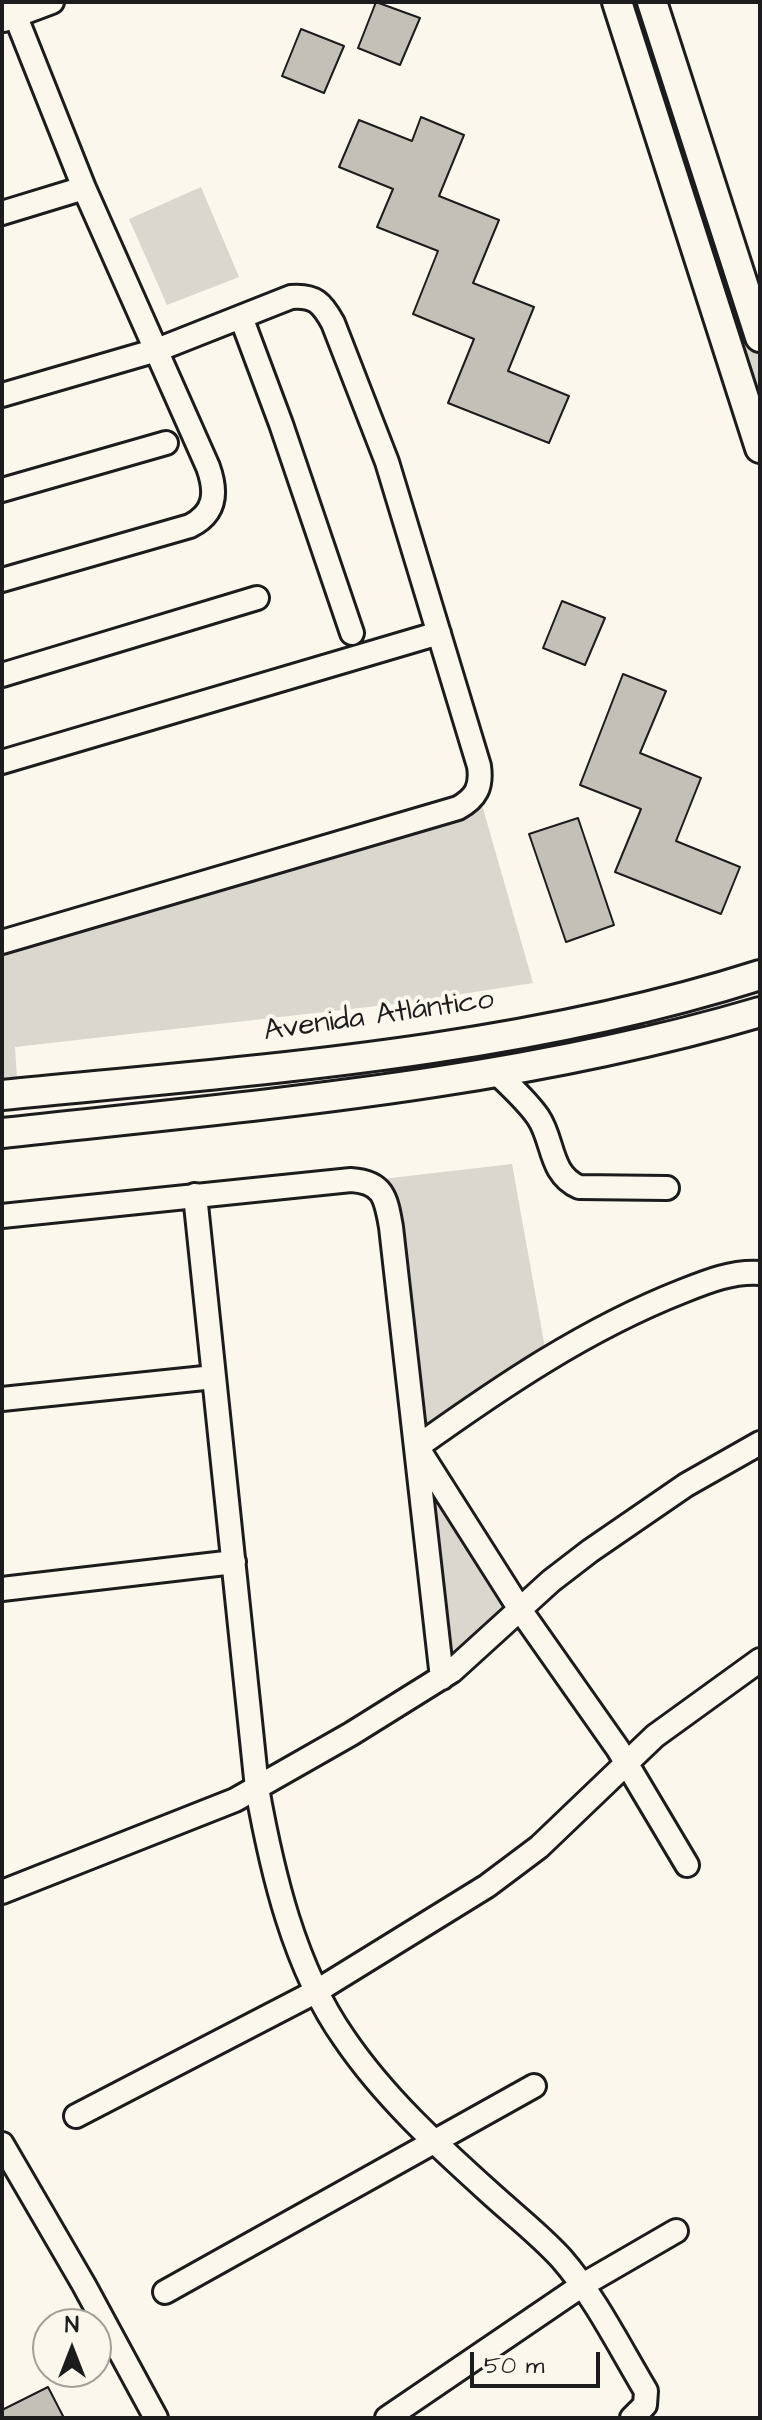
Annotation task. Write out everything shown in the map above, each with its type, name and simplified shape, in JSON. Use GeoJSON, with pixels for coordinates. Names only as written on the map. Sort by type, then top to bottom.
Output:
{"type":"FeatureCollection","features":[{"type":"Feature","properties":{"kind":"main road"},"geometry":{"type":"LineString","coordinates":[[617,2],[760,448]]}},
{"type":"Feature","properties":{"kind":"main road"},"geometry":{"type":"LineString","coordinates":[[652,2],[760,337]]}},
{"type":"Feature","properties":{"kind":"main road","name":"Avenida Atlántico"},"geometry":{"type":"LineString","coordinates":[[2,1095],[408,1051],[585,1020],[673,1000],[760,975]]}},
{"type":"Feature","properties":{"kind":"main road"},"geometry":{"type":"LineString","coordinates":[[2,1133],[342,1096],[498,1074],[643,1044],[760,1012]]}},
{"type":"Feature","properties":{"kind":"street"},"geometry":{"type":"LineString","coordinates":[[2,580],[190,526],[208,513],[215,496],[213,480],[10,13],[52,2]]}},
{"type":"Feature","properties":{"kind":"street"},"geometry":{"type":"LineString","coordinates":[[2,213],[84,188]]}},
{"type":"Feature","properties":{"kind":"street"},"geometry":{"type":"LineString","coordinates":[[2,395],[157,350],[291,297],[316,298],[324,306],[387,462],[481,779],[478,791],[470,802],[458,808],[2,942]]}},
{"type":"Feature","properties":{"kind":"street"},"geometry":{"type":"LineString","coordinates":[[241,317],[352,633]]}},
{"type":"Feature","properties":{"kind":"street"},"geometry":{"type":"LineString","coordinates":[[2,490],[166,443]]}},
{"type":"Feature","properties":{"kind":"street"},"geometry":{"type":"LineString","coordinates":[[2,675],[257,598]]}},
{"type":"Feature","properties":{"kind":"street"},"geometry":{"type":"LineString","coordinates":[[2,762],[439,633]]}},
{"type":"Feature","properties":{"kind":"street"},"geometry":{"type":"LineString","coordinates":[[498,1074],[538,1117],[556,1166],[567,1182],[579,1187],[667,1188]]}},
{"type":"Feature","properties":{"kind":"street"},"geometry":{"type":"LineString","coordinates":[[2,1216],[351,1180],[375,1185],[386,1204],[391,1227],[442,1678]]}},
{"type":"Feature","properties":{"kind":"street"},"geometry":{"type":"LineString","coordinates":[[195,1195],[257,1788],[275,1870],[306,1966],[343,2037],[373,2077],[433,2141],[545,2243],[581,2286],[646,2391],[645,2405],[632,2418]]}},
{"type":"Feature","properties":{"kind":"street"},"geometry":{"type":"LineString","coordinates":[[417,1447],[531,1368],[618,1319],[728,1275],[760,1273]]}},
{"type":"Feature","properties":{"kind":"street"},"geometry":{"type":"LineString","coordinates":[[2,1399],[214,1377]]}},
{"type":"Feature","properties":{"kind":"street"},"geometry":{"type":"LineString","coordinates":[[2,1892],[192,1818],[257,1788],[351,1734],[442,1678],[521,1611],[551,1581],[642,1514],[760,1443]]}},
{"type":"Feature","properties":{"kind":"street"},"geometry":{"type":"LineString","coordinates":[[417,1447],[521,1611],[626,1762],[687,1865]]}},
{"type":"Feature","properties":{"kind":"street"},"geometry":{"type":"LineString","coordinates":[[2,1589],[234,1562]]}},
{"type":"Feature","properties":{"kind":"street"},"geometry":{"type":"LineString","coordinates":[[76,2116],[317,1991],[487,1886],[569,1819],[655,1736],[760,1660]]}},
{"type":"Feature","properties":{"kind":"street"},"geometry":{"type":"LineString","coordinates":[[165,2292],[534,2086]]}},
{"type":"Feature","properties":{"kind":"street"},"geometry":{"type":"LineString","coordinates":[[2,2144],[156,2418]]}},
{"type":"Feature","properties":{"kind":"street"},"geometry":{"type":"LineString","coordinates":[[387,2418],[581,2286],[676,2231]]}},
{"type":"Feature","properties":{"kind":"shaded area"},"geometry":{"type":"Polygon","coordinates":[[[617,2],[652,2],[760,337],[760,447],[617,2]]]}},
{"type":"Feature","properties":{"kind":"shaded area"},"geometry":{"type":"Polygon","coordinates":[[[201,187],[239,277],[167,305],[129,219],[201,187]]]}},
{"type":"Feature","properties":{"kind":"shaded area"},"geometry":{"type":"Polygon","coordinates":[[[478,791],[533,983],[404,1003],[15,1047],[18,1094],[2,1095],[2,942],[478,791]]]}},
{"type":"Feature","properties":{"kind":"shaded area"},"geometry":{"type":"Polygon","coordinates":[[[512,1164],[547,1359],[417,1447],[521,1611],[442,1678],[391,1227],[381,1194],[365,1181],[512,1164]]]}},
{"type":"Feature","properties":{"kind":"building"},"geometry":{"type":"Polygon","coordinates":[[[376,2],[420,18],[400,65],[358,48],[376,2]]]}},
{"type":"Feature","properties":{"kind":"building"},"geometry":{"type":"Polygon","coordinates":[[[301,29],[344,46],[324,93],[282,76],[301,29]]]}},
{"type":"Feature","properties":{"kind":"building"},"geometry":{"type":"Polygon","coordinates":[[[421,117],[464,135],[439,196],[499,220],[473,283],[534,307],[508,371],[569,396],[549,443],[448,403],[474,339],[413,314],[438,251],[377,227],[393,189],[339,167],[359,120],[412,141],[421,117]]]}},
{"type":"Feature","properties":{"kind":"building"},"geometry":{"type":"Polygon","coordinates":[[[562,601],[605,618],[585,665],[543,648],[562,601]]]}},
{"type":"Feature","properties":{"kind":"building"},"geometry":{"type":"Polygon","coordinates":[[[623,674],[666,691],[640,753],[701,778],[676,841],[740,867],[721,914],[615,872],[641,809],[580,785],[623,674]]]}},
{"type":"Feature","properties":{"kind":"building"},"geometry":{"type":"Polygon","coordinates":[[[578,818],[614,925],[566,942],[529,834],[578,818]]]}},
{"type":"Feature","properties":{"kind":"building"},"geometry":{"type":"Polygon","coordinates":[[[49,2388],[64,2418],[2,2418],[2,2410],[49,2388]]]}}]}
